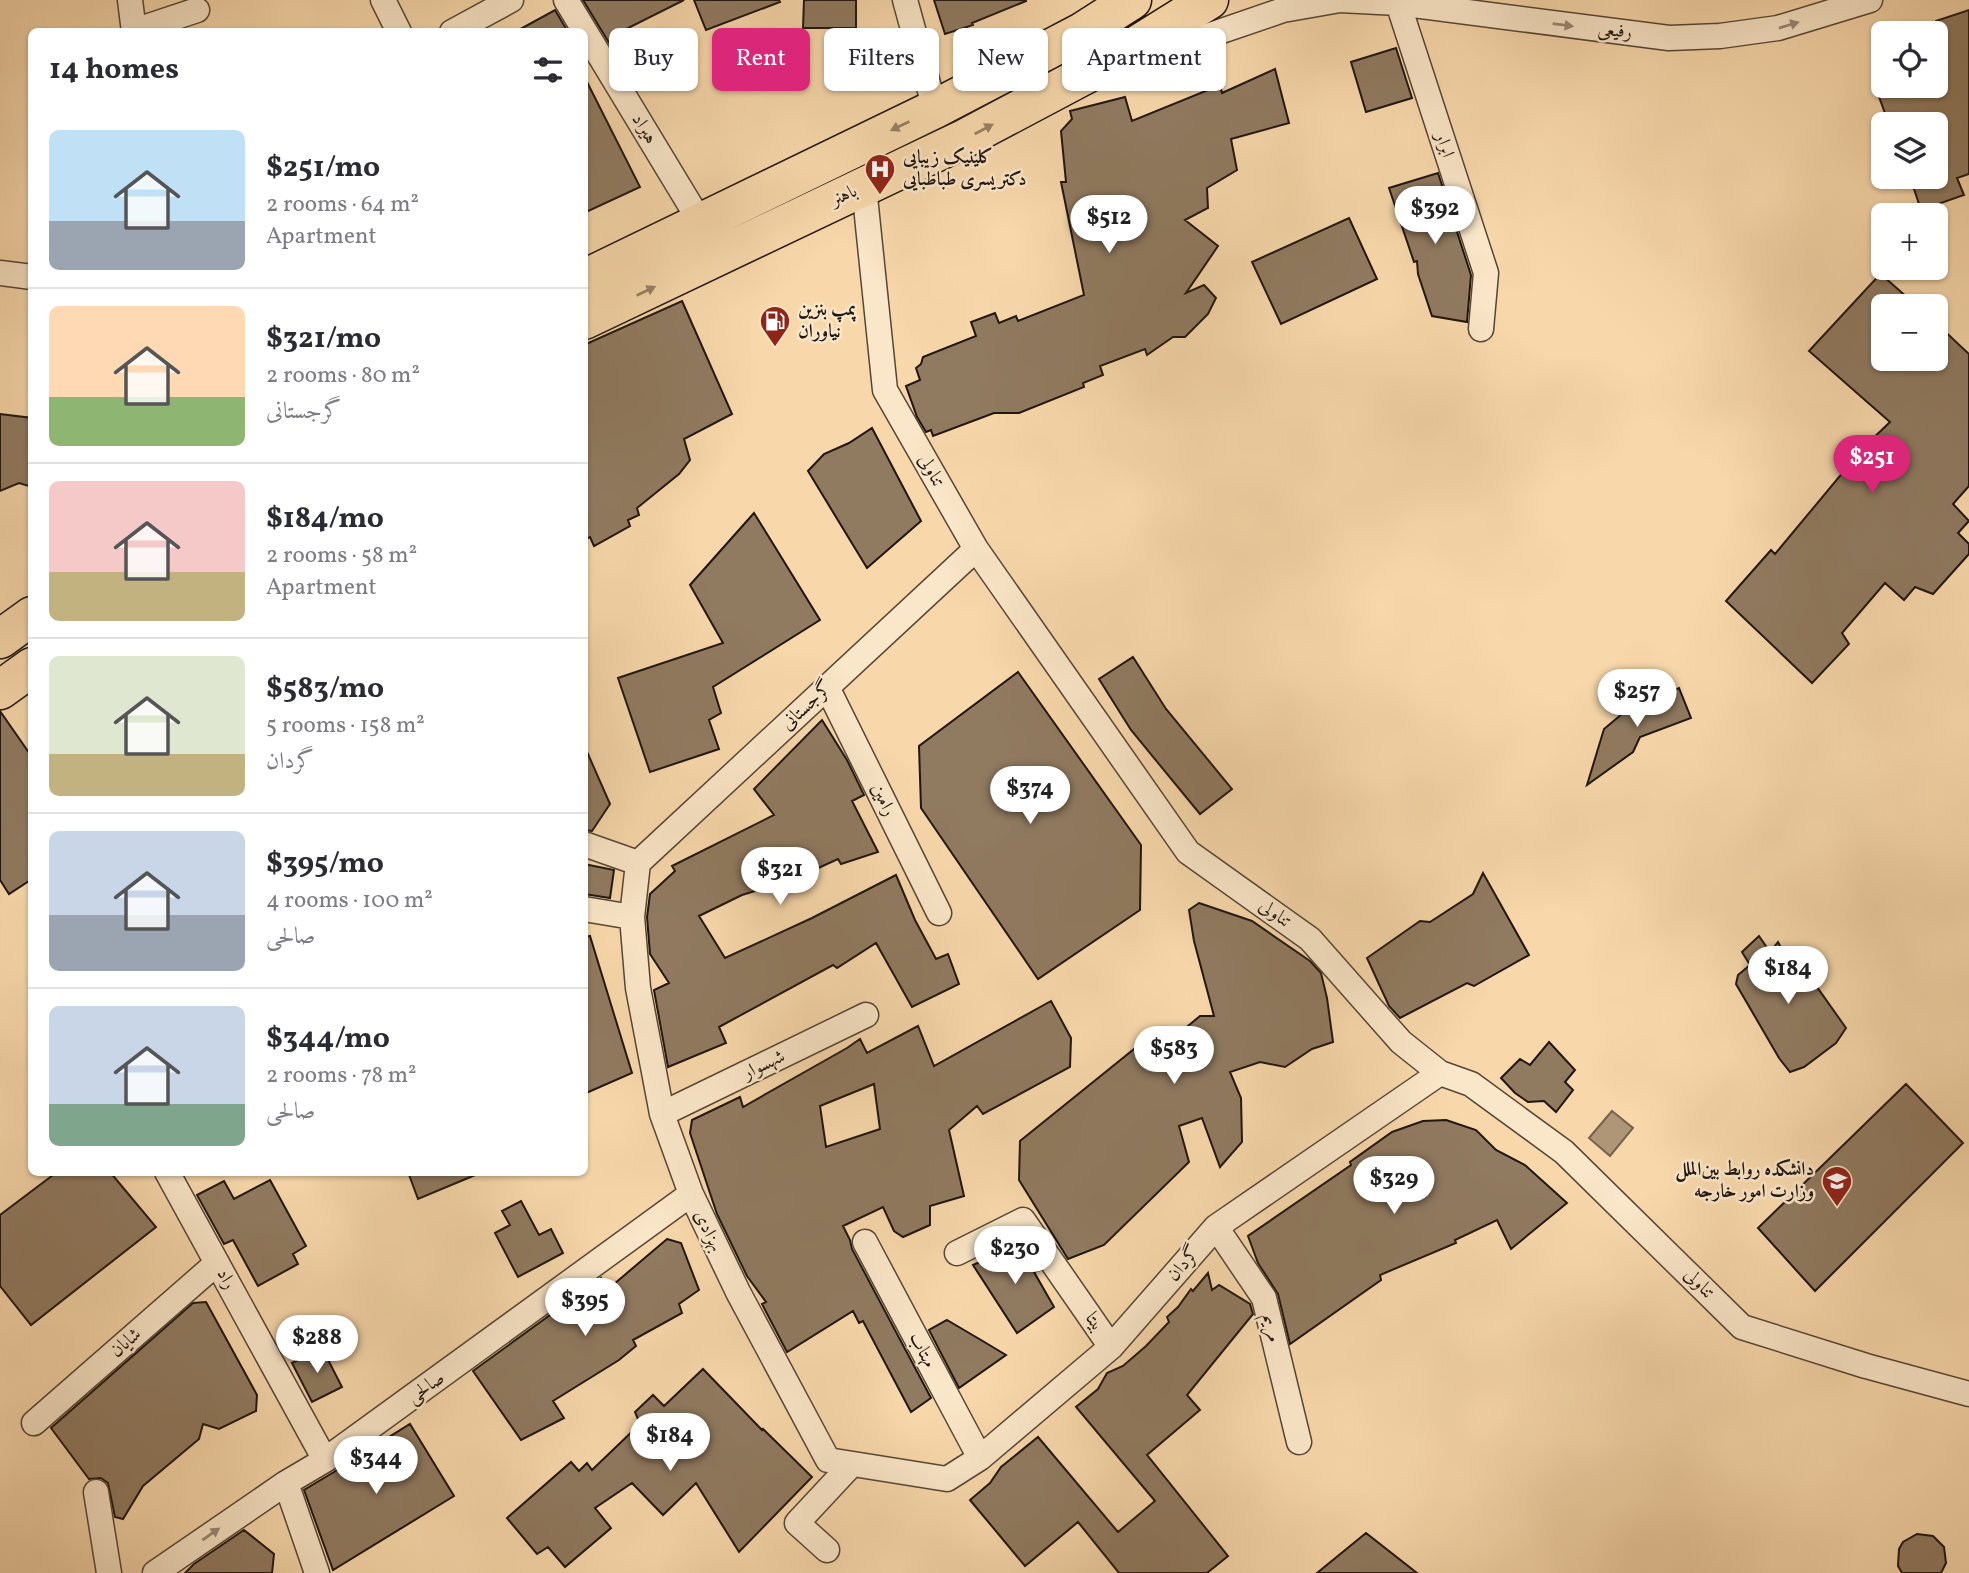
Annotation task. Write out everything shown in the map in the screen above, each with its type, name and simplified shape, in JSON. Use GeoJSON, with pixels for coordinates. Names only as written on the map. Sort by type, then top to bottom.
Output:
{"type":"FeatureCollection","features":[{"type":"Feature","properties":{"kind":"main road","name":"باهنر"},"geometry":{"type":"LineString","coordinates":[[588,277],[935,109],[1082,32],[1132,0]]}},
{"type":"Feature","properties":{"kind":"main road","name":"باهنر"},"geometry":{"type":"LineString","coordinates":[[1164,28],[1209,0]]}},
{"type":"Feature","properties":{"kind":"main road","name":"باهنر"},"geometry":{"type":"LineString","coordinates":[[588,318],[962,140],[1062,87]]}},
{"type":"Feature","properties":{"kind":"street"},"geometry":{"type":"LineString","coordinates":[[130,0],[134,28]]}},
{"type":"Feature","properties":{"kind":"street"},"geometry":{"type":"LineString","coordinates":[[383,0],[397,28]]}},
{"type":"Feature","properties":{"kind":"street"},"geometry":{"type":"LineString","coordinates":[[460,28],[512,0]]}},
{"type":"Feature","properties":{"kind":"street","name":"هیراد"},"geometry":{"type":"LineString","coordinates":[[566,0],[583,28]]}},
{"type":"Feature","properties":{"kind":"street"},"geometry":{"type":"LineString","coordinates":[[905,0],[935,109]]}},
{"type":"Feature","properties":{"kind":"street","name":"رفیعی"},"geometry":{"type":"LineString","coordinates":[[1226,30],[1283,10],[1339,0],[1398,3],[1669,38],[1720,36],[1778,28],[1870,0]]}},
{"type":"Feature","properties":{"kind":"street","name":"ابرار"},"geometry":{"type":"LineString","coordinates":[[1398,3],[1486,273],[1481,329]]}},
{"type":"Feature","properties":{"kind":"street"},"geometry":{"type":"LineString","coordinates":[[143,28],[197,10]]}},
{"type":"Feature","properties":{"kind":"street","name":"هیراد"},"geometry":{"type":"LineString","coordinates":[[588,36],[701,223]]}},
{"type":"Feature","properties":{"kind":"street","name":"تناولی"},"geometry":{"type":"LineString","coordinates":[[864,187],[885,390],[976,549],[1188,852],[1310,939],[1401,1042],[1440,1073],[1471,1084],[1564,1152],[1742,1327],[1866,1366],[1969,1394]]}},
{"type":"Feature","properties":{"kind":"street"},"geometry":{"type":"LineString","coordinates":[[0,273],[28,276]]}},
{"type":"Feature","properties":{"kind":"street","name":"گرجستانی"},"geometry":{"type":"LineString","coordinates":[[638,863],[976,549]]}},
{"type":"Feature","properties":{"kind":"street","name":"رامین"},"geometry":{"type":"LineString","coordinates":[[827,687],[939,913]]}},
{"type":"Feature","properties":{"kind":"street"},"geometry":{"type":"LineString","coordinates":[[588,845],[638,863]]}},
{"type":"Feature","properties":{"kind":"street","name":"بهزادی"},"geometry":{"type":"LineString","coordinates":[[638,863],[632,917],[638,988],[662,1114],[691,1194],[738,1292],[828,1460],[947,1479]]}},
{"type":"Feature","properties":{"kind":"street"},"geometry":{"type":"LineString","coordinates":[[588,910],[632,917]]}},
{"type":"Feature","properties":{"kind":"street","name":"شهسوار"},"geometry":{"type":"LineString","coordinates":[[662,1114],[866,1015]]}},
{"type":"Feature","properties":{"kind":"street","name":"گردان"},"geometry":{"type":"LineString","coordinates":[[947,1479],[980,1458],[1111,1347],[1216,1227],[1440,1073]]}},
{"type":"Feature","properties":{"kind":"street","name":"راد"},"geometry":{"type":"LineString","coordinates":[[169,1176],[325,1460]]}},
{"type":"Feature","properties":{"kind":"street","name":"صالحی"},"geometry":{"type":"LineString","coordinates":[[155,1573],[286,1483],[325,1460],[691,1194]]}},
{"type":"Feature","properties":{"kind":"street","name":"بیتا"},"geometry":{"type":"LineString","coordinates":[[957,1253],[1023,1220],[1111,1347]]}},
{"type":"Feature","properties":{"kind":"street","name":"مریم"},"geometry":{"type":"LineString","coordinates":[[1216,1227],[1264,1298],[1299,1442]]}},
{"type":"Feature","properties":{"kind":"street","name":"مهتاب"},"geometry":{"type":"LineString","coordinates":[[865,1242],[980,1458]]}},
{"type":"Feature","properties":{"kind":"street","name":"شایان"},"geometry":{"type":"LineString","coordinates":[[34,1423],[218,1263]]}},
{"type":"Feature","properties":{"kind":"street"},"geometry":{"type":"LineString","coordinates":[[827,1550],[797,1523],[852,1464]]}},
{"type":"Feature","properties":{"kind":"street"},"geometry":{"type":"LineString","coordinates":[[286,1483],[317,1573]]}},
{"type":"Feature","properties":{"kind":"street"},"geometry":{"type":"LineString","coordinates":[[96,1492],[109,1573]]}},
{"type":"Feature","properties":{"kind":"shaded area"},"geometry":{"type":"Polygon","coordinates":[[[1612,1111],[1633,1128],[1610,1156],[1589,1138],[1612,1111]]]}},
{"type":"Feature","properties":{"kind":"building"},"geometry":{"type":"Polygon","coordinates":[[[583,0],[684,0],[628,28],[609,28],[609,43],[583,0]]]}},
{"type":"Feature","properties":{"kind":"building"},"geometry":{"type":"Polygon","coordinates":[[[694,0],[779,0],[780,2],[706,30],[694,0]]]}},
{"type":"Feature","properties":{"kind":"building"},"geometry":{"type":"Polygon","coordinates":[[[804,0],[856,0],[856,28],[803,28],[804,0]]]}},
{"type":"Feature","properties":{"kind":"building"},"geometry":{"type":"Polygon","coordinates":[[[934,0],[1026,0],[972,23],[973,25],[953,28],[953,31],[945,34],[934,0]]]}},
{"type":"Feature","properties":{"kind":"building"},"geometry":{"type":"Polygon","coordinates":[[[555,10],[566,28],[522,28],[555,10]]]}},
{"type":"Feature","properties":{"kind":"building"},"geometry":{"type":"Polygon","coordinates":[[[1969,10],[1969,174],[1957,178],[1964,195],[1941,203],[1919,203],[1914,189],[1948,189],[1948,112],[1885,112],[1879,98],[1948,98],[1948,21],[1936,21],[1969,10]]]}},
{"type":"Feature","properties":{"kind":"building"},"geometry":{"type":"Polygon","coordinates":[[[1396,48],[1412,98],[1366,112],[1351,62],[1396,48]]]}},
{"type":"Feature","properties":{"kind":"building"},"geometry":{"type":"Polygon","coordinates":[[[1275,69],[1289,123],[1231,139],[1237,170],[1207,188],[1208,208],[1185,220],[1218,246],[1186,293],[1204,285],[1216,298],[1208,314],[1185,337],[1173,337],[1147,355],[1145,349],[1100,366],[1103,375],[1083,383],[1084,387],[1019,413],[994,413],[933,436],[931,430],[926,432],[917,417],[906,386],[920,380],[916,368],[923,357],[976,336],[971,322],[995,313],[999,323],[1016,316],[1018,321],[1084,295],[1061,182],[1066,182],[1061,131],[1072,119],[1070,111],[1125,97],[1132,121],[1205,91],[1222,93],[1275,69]]]}},
{"type":"Feature","properties":{"kind":"building"},"geometry":{"type":"Polygon","coordinates":[[[588,84],[640,187],[588,211],[588,84]]]}},
{"type":"Feature","properties":{"kind":"building"},"geometry":{"type":"Polygon","coordinates":[[[1438,173],[1471,275],[1467,322],[1432,316],[1418,274],[1417,261],[1414,262],[1389,188],[1438,173]]]}},
{"type":"Feature","properties":{"kind":"building"},"geometry":{"type":"Polygon","coordinates":[[[1349,218],[1377,279],[1281,324],[1252,262],[1349,218]]]}},
{"type":"Feature","properties":{"kind":"building"},"geometry":{"type":"Polygon","coordinates":[[[1875,280],[1888,280],[1903,294],[1871,294],[1871,371],[1948,371],[1948,334],[1969,354],[1969,486],[1953,504],[1969,521],[1958,533],[1969,544],[1969,554],[1933,594],[1915,587],[1904,600],[1885,583],[1842,633],[1849,644],[1812,683],[1726,601],[1771,550],[1775,554],[1864,447],[1890,422],[1809,351],[1875,280]]]}},
{"type":"Feature","properties":{"kind":"building"},"geometry":{"type":"Polygon","coordinates":[[[682,301],[732,414],[684,439],[690,460],[679,474],[637,508],[639,515],[628,520],[630,526],[594,546],[590,537],[588,538],[588,343],[682,301]]]}},
{"type":"Feature","properties":{"kind":"building"},"geometry":{"type":"Polygon","coordinates":[[[0,414],[28,418],[28,486],[19,483],[0,491],[0,414]]]}},
{"type":"Feature","properties":{"kind":"building"},"geometry":{"type":"Polygon","coordinates":[[[872,428],[921,521],[867,568],[808,471],[824,454],[849,443],[872,428]]]}},
{"type":"Feature","properties":{"kind":"building"},"geometry":{"type":"Polygon","coordinates":[[[754,513],[820,620],[713,687],[721,713],[709,720],[719,749],[650,772],[618,678],[723,643],[690,585],[754,513]]]}},
{"type":"Feature","properties":{"kind":"building"},"geometry":{"type":"Polygon","coordinates":[[[1133,657],[1166,709],[1232,789],[1200,814],[1131,730],[1099,679],[1133,657]]]}},
{"type":"Feature","properties":{"kind":"building"},"geometry":{"type":"Polygon","coordinates":[[[1018,672],[1141,845],[1140,910],[1038,979],[921,808],[919,746],[1018,672]]]}},
{"type":"Feature","properties":{"kind":"building"},"geometry":{"type":"Polygon","coordinates":[[[1679,688],[1691,718],[1640,737],[1633,752],[1587,785],[1604,729],[1629,708],[1679,688]]]}},
{"type":"Feature","properties":{"kind":"building"},"geometry":{"type":"Polygon","coordinates":[[[0,711],[28,751],[28,882],[9,894],[0,880],[0,711]]]}},
{"type":"Feature","properties":{"kind":"building"},"geometry":{"type":"Polygon","coordinates":[[[822,720],[847,760],[864,795],[852,801],[878,852],[841,864],[838,859],[794,879],[742,895],[699,916],[725,958],[896,875],[915,920],[936,959],[948,954],[959,984],[912,1007],[876,943],[837,968],[833,965],[719,1027],[726,1043],[668,1067],[654,990],[669,983],[650,954],[647,917],[650,894],[675,871],[672,866],[774,815],[754,789],[822,720]]]}},
{"type":"Feature","properties":{"kind":"building"},"geometry":{"type":"Polygon","coordinates":[[[588,754],[610,804],[592,831],[588,830],[588,754]]]}},
{"type":"Feature","properties":{"kind":"building"},"geometry":{"type":"Polygon","coordinates":[[[588,865],[614,870],[610,898],[588,895],[588,865]]]}},
{"type":"Feature","properties":{"kind":"building"},"geometry":{"type":"Polygon","coordinates":[[[1483,873],[1529,955],[1474,986],[1467,983],[1400,1018],[1389,1006],[1367,958],[1420,921],[1430,922],[1473,894],[1483,873]]]}},
{"type":"Feature","properties":{"kind":"building"},"geometry":{"type":"Polygon","coordinates":[[[1199,903],[1252,921],[1310,961],[1321,973],[1333,1042],[1312,1049],[1285,1067],[1260,1062],[1230,1072],[1241,1098],[1242,1142],[1220,1167],[1202,1118],[1179,1126],[1189,1162],[1104,1245],[1068,1259],[1019,1180],[1020,1141],[1139,1045],[1153,1055],[1200,1016],[1214,1016],[1194,941],[1189,910],[1199,903]]]}},
{"type":"Feature","properties":{"kind":"building"},"geometry":{"type":"Polygon","coordinates":[[[588,936],[632,1073],[588,1092],[588,936]]]}},
{"type":"Feature","properties":{"kind":"building"},"geometry":{"type":"Polygon","coordinates":[[[1759,936],[1770,952],[1778,942],[1788,961],[1795,956],[1846,1028],[1836,1043],[1804,1067],[1790,1072],[1736,984],[1738,975],[1750,965],[1742,952],[1759,936]]]}},
{"type":"Feature","properties":{"kind":"building"},"geometry":{"type":"Polygon","coordinates":[[[1051,1001],[1071,1038],[1070,1067],[983,1114],[977,1106],[949,1130],[964,1196],[930,1206],[930,1225],[903,1237],[894,1231],[883,1207],[843,1226],[852,1249],[931,1398],[911,1412],[863,1321],[859,1323],[853,1311],[787,1352],[762,1304],[766,1302],[747,1276],[717,1214],[690,1133],[692,1120],[740,1097],[743,1107],[860,1039],[867,1053],[918,1026],[934,1066],[1051,1001]],[[874,1084],[820,1106],[826,1147],[880,1129],[874,1084]]]}},
{"type":"Feature","properties":{"kind":"building"},"geometry":{"type":"Polygon","coordinates":[[[1549,1042],[1575,1070],[1565,1082],[1573,1090],[1556,1112],[1544,1101],[1528,1102],[1501,1078],[1520,1059],[1530,1065],[1549,1042]]]}},
{"type":"Feature","properties":{"kind":"building"},"geometry":{"type":"Polygon","coordinates":[[[1906,1084],[1963,1143],[1815,1291],[1758,1228],[1906,1084]]]}},
{"type":"Feature","properties":{"kind":"building"},"geometry":{"type":"Polygon","coordinates":[[[1446,1120],[1476,1130],[1496,1150],[1525,1165],[1567,1203],[1511,1249],[1497,1220],[1455,1240],[1456,1243],[1380,1275],[1381,1280],[1290,1344],[1278,1294],[1258,1263],[1248,1236],[1351,1165],[1350,1162],[1392,1132],[1423,1121],[1446,1120]]]}},
{"type":"Feature","properties":{"kind":"building"},"geometry":{"type":"Polygon","coordinates":[[[52,1176],[113,1176],[156,1227],[31,1325],[0,1286],[0,1215],[52,1176]]]}},
{"type":"Feature","properties":{"kind":"building"},"geometry":{"type":"Polygon","coordinates":[[[409,1176],[473,1176],[418,1199],[409,1176]]]}},
{"type":"Feature","properties":{"kind":"building"},"geometry":{"type":"Polygon","coordinates":[[[270,1180],[306,1246],[293,1254],[298,1264],[258,1286],[233,1240],[224,1244],[197,1195],[224,1181],[234,1199],[270,1180]]]}},
{"type":"Feature","properties":{"kind":"building"},"geometry":{"type":"Polygon","coordinates":[[[521,1201],[539,1235],[551,1229],[563,1253],[518,1277],[495,1233],[510,1225],[502,1211],[521,1201]]]}},
{"type":"Feature","properties":{"kind":"building"},"geometry":{"type":"Polygon","coordinates":[[[667,1239],[681,1243],[699,1290],[679,1304],[682,1313],[633,1340],[636,1346],[619,1360],[553,1401],[564,1418],[521,1440],[473,1371],[601,1278],[607,1290],[667,1239]]]}},
{"type":"Feature","properties":{"kind":"building"},"geometry":{"type":"Polygon","coordinates":[[[1021,1244],[1040,1270],[1034,1272],[1054,1307],[1017,1333],[973,1265],[1021,1244]]]}},
{"type":"Feature","properties":{"kind":"building"},"geometry":{"type":"Polygon","coordinates":[[[1208,1273],[1212,1290],[1219,1285],[1250,1304],[1253,1314],[1187,1395],[1200,1410],[1147,1455],[1228,1556],[1207,1573],[1119,1573],[1078,1522],[1025,1566],[970,1500],[990,1483],[1001,1467],[1038,1437],[1118,1532],[1155,1501],[1076,1407],[1098,1389],[1107,1373],[1123,1366],[1146,1346],[1169,1322],[1167,1317],[1208,1273]]]}},
{"type":"Feature","properties":{"kind":"building"},"geometry":{"type":"Polygon","coordinates":[[[206,1302],[257,1395],[256,1411],[219,1429],[203,1424],[199,1439],[143,1486],[123,1519],[115,1517],[108,1483],[101,1478],[89,1479],[51,1428],[193,1303],[206,1302]]]}},
{"type":"Feature","properties":{"kind":"building"},"geometry":{"type":"Polygon","coordinates":[[[947,1320],[1006,1355],[959,1388],[929,1330],[947,1320]]]}},
{"type":"Feature","properties":{"kind":"building"},"geometry":{"type":"Polygon","coordinates":[[[322,1348],[342,1387],[312,1402],[292,1363],[322,1348]]]}},
{"type":"Feature","properties":{"kind":"building"},"geometry":{"type":"Polygon","coordinates":[[[703,1369],[812,1477],[739,1552],[696,1483],[663,1515],[632,1483],[595,1508],[611,1528],[565,1567],[548,1547],[537,1554],[507,1518],[571,1462],[579,1471],[587,1463],[592,1470],[640,1424],[635,1412],[653,1395],[664,1406],[703,1369]]]}},
{"type":"Feature","properties":{"kind":"building"},"geometry":{"type":"Polygon","coordinates":[[[410,1424],[454,1496],[333,1570],[304,1490],[367,1448],[368,1450],[410,1424]]]}},
{"type":"Feature","properties":{"kind":"building"},"geometry":{"type":"Polygon","coordinates":[[[244,1530],[274,1554],[272,1573],[185,1573],[194,1564],[244,1530]]]}},
{"type":"Feature","properties":{"kind":"building"},"geometry":{"type":"Polygon","coordinates":[[[1366,1533],[1417,1573],[1317,1573],[1366,1533]]]}},
{"type":"Feature","properties":{"kind":"building"},"geometry":{"type":"Polygon","coordinates":[[[1917,1534],[1933,1536],[1944,1547],[1946,1563],[1941,1573],[1902,1573],[1898,1566],[1899,1549],[1903,1542],[1917,1534]]]}},
{"type":"Feature","properties":{"kind":"place","name":"کلینیک زیبایی دکتر یسری طباطبایی"},"geometry":{"type":"Point","coordinates":[880,196]}},
{"type":"Feature","properties":{"kind":"place","name":"پمپ بنزین نیاوران"},"geometry":{"type":"Point","coordinates":[775,348]}},
{"type":"Feature","properties":{"kind":"place","name":"دانشکده روابط بین‌الملل وزارت امور خارجه"},"geometry":{"type":"Point","coordinates":[1837,1208]}}]}
